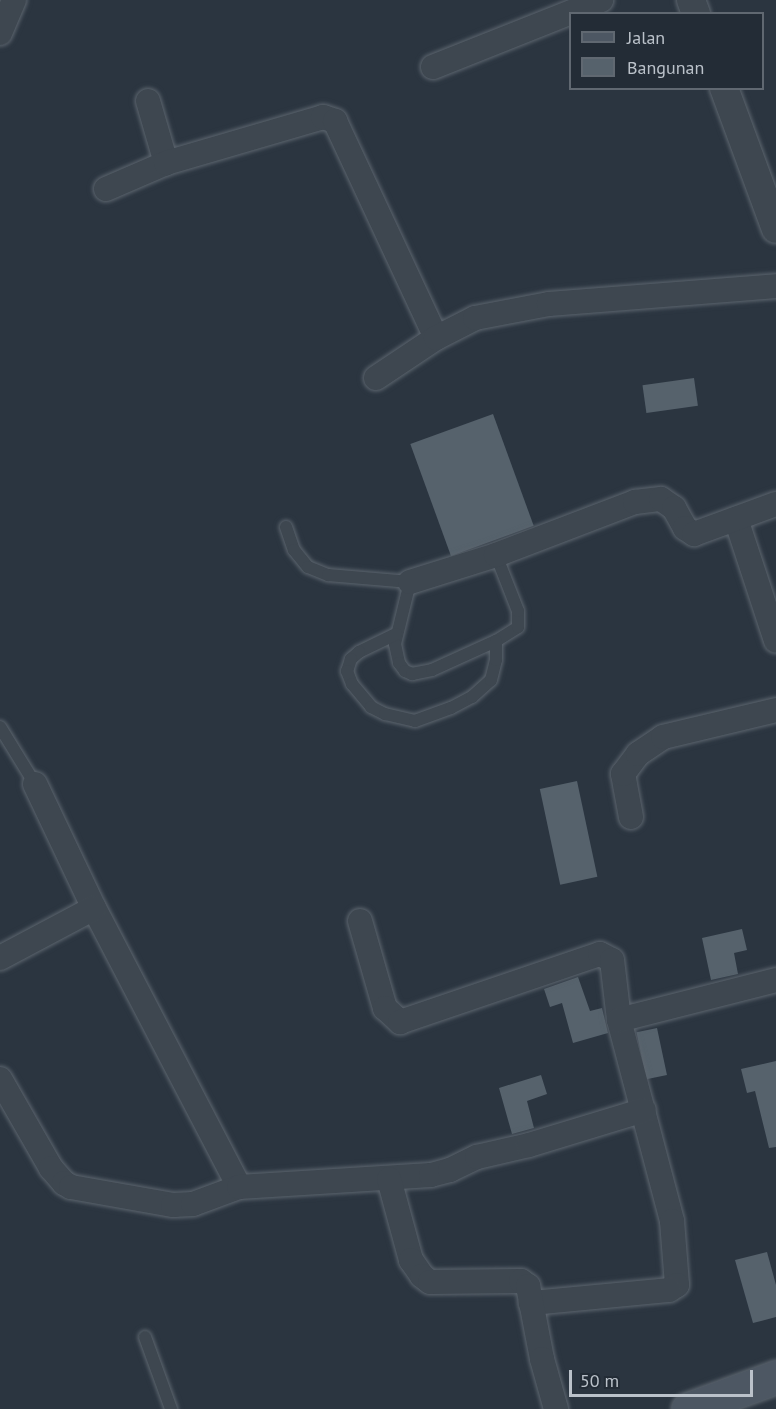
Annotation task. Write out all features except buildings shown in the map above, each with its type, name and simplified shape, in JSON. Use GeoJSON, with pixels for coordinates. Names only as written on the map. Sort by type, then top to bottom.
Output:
{"type":"FeatureCollection","features":[{"type":"Feature","properties":{"kind":"main road"},"geometry":{"type":"LineString","coordinates":[[688,1409],[776,1377]]}},
{"type":"Feature","properties":{"kind":"street"},"geometry":{"type":"LineString","coordinates":[[0,33],[14,0]]}},
{"type":"Feature","properties":{"kind":"street"},"geometry":{"type":"LineString","coordinates":[[571,12],[601,0]]}},
{"type":"Feature","properties":{"kind":"street"},"geometry":{"type":"LineString","coordinates":[[433,67],[569,13]]}},
{"type":"Feature","properties":{"kind":"street"},"geometry":{"type":"LineString","coordinates":[[725,90],[776,229]]}},
{"type":"Feature","properties":{"kind":"street"},"geometry":{"type":"LineString","coordinates":[[148,101],[166,163]]}},
{"type":"Feature","properties":{"kind":"street"},"geometry":{"type":"LineString","coordinates":[[106,189],[166,163],[323,117],[335,121],[436,338]]}},
{"type":"Feature","properties":{"kind":"street"},"geometry":{"type":"LineString","coordinates":[[376,378],[436,338],[475,318],[549,304],[776,286]]}},
{"type":"Feature","properties":{"kind":"street"},"geometry":{"type":"LineString","coordinates":[[410,582],[496,555],[635,502],[661,500],[674,508],[685,528],[694,534],[776,504]]}},
{"type":"Feature","properties":{"kind":"street"},"geometry":{"type":"LineString","coordinates":[[736,519],[776,641]]}},
{"type":"Feature","properties":{"kind":"street"},"geometry":{"type":"LineString","coordinates":[[631,817],[623,774],[638,754],[663,738],[776,710]]}},
{"type":"Feature","properties":{"kind":"street"},"geometry":{"type":"LineString","coordinates":[[34,784],[94,908],[240,1187]]}},
{"type":"Feature","properties":{"kind":"street"},"geometry":{"type":"LineString","coordinates":[[0,958],[94,908]]}},
{"type":"Feature","properties":{"kind":"street"},"geometry":{"type":"LineString","coordinates":[[360,921],[385,1008],[400,1022],[600,954],[612,960],[615,967],[619,1020],[672,1221],[677,1285],[669,1290],[531,1303]]}},
{"type":"Feature","properties":{"kind":"street"},"geometry":{"type":"LineString","coordinates":[[619,1020],[776,981]]}},
{"type":"Feature","properties":{"kind":"street"},"geometry":{"type":"LineString","coordinates":[[0,1079],[51,1168],[71,1187],[173,1205],[193,1204],[240,1187],[389,1179],[450,1170],[477,1157],[529,1145],[644,1110]]}},
{"type":"Feature","properties":{"kind":"street"},"geometry":{"type":"LineString","coordinates":[[389,1179],[411,1260],[422,1276],[430,1282],[521,1281],[528,1286],[542,1359],[556,1409]]}},
{"type":"Feature","properties":{"kind":"lane"},"geometry":{"type":"LineString","coordinates":[[286,527],[294,550],[308,567],[328,575],[410,582],[396,634],[399,663],[412,674],[432,670],[519,627],[518,611],[496,555]]}},
{"type":"Feature","properties":{"kind":"lane"},"geometry":{"type":"LineString","coordinates":[[396,634],[359,652],[351,659],[347,671],[352,684],[371,706],[385,714],[415,721],[451,708],[472,697],[491,680],[496,660],[496,640]]}},
{"type":"Feature","properties":{"kind":"lane"},"geometry":{"type":"LineString","coordinates":[[0,727],[34,784]]}},
{"type":"Feature","properties":{"kind":"lane"},"geometry":{"type":"LineString","coordinates":[[145,1337],[171,1409]]}}]}
